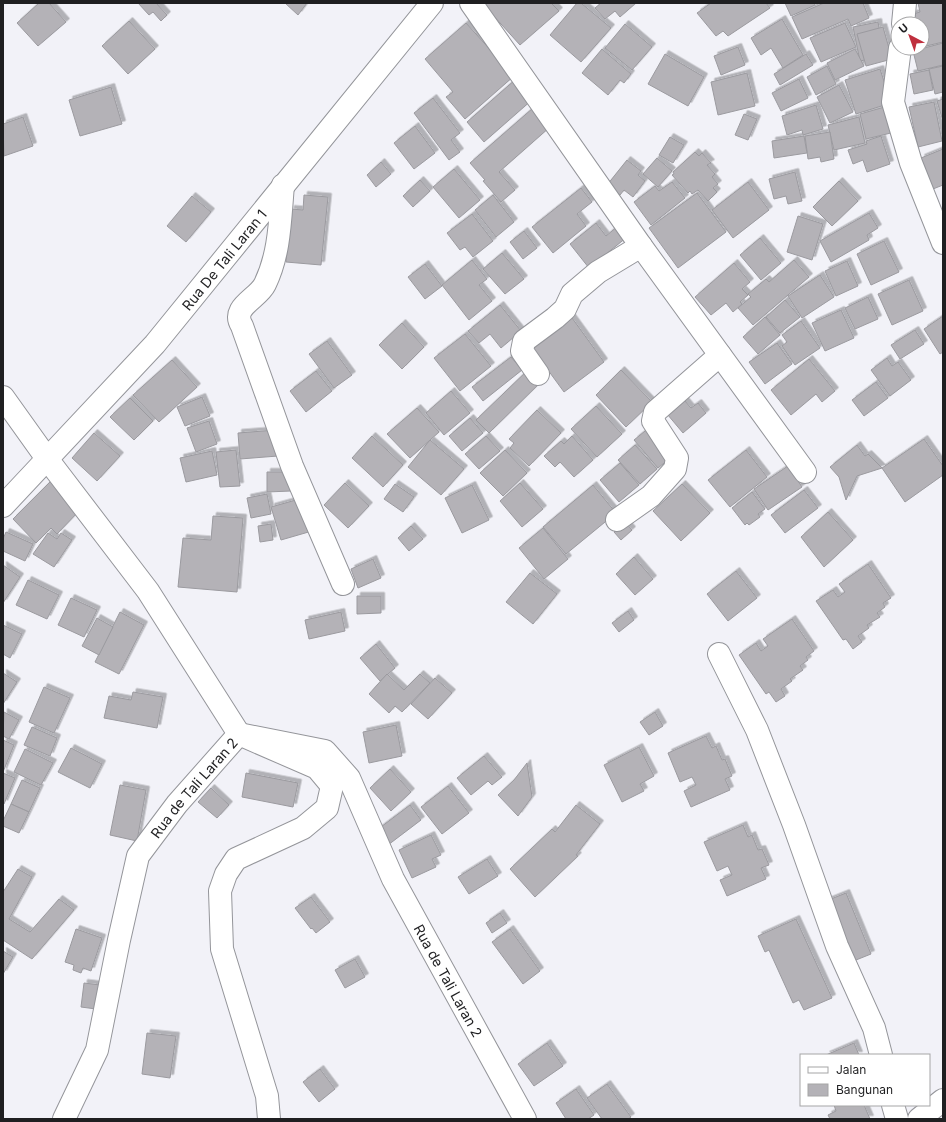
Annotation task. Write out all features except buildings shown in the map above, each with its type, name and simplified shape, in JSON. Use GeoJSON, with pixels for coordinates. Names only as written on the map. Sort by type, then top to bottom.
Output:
{"type":"FeatureCollection","features":[{"type":"Feature","properties":{"kind":"street","name":"Rua De Tali Laran 1"},"geometry":{"type":"LineString","coordinates":[[3,506],[48,460],[155,344],[432,3]]}},
{"type":"Feature","properties":{"kind":"street"},"geometry":{"type":"LineString","coordinates":[[471,3],[641,246],[805,472]]}},
{"type":"Feature","properties":{"kind":"street"},"geometry":{"type":"LineString","coordinates":[[903,16],[905,3]]}},
{"type":"Feature","properties":{"kind":"street"},"geometry":{"type":"LineString","coordinates":[[899,56],[893,102],[911,162],[943,243]]}},
{"type":"Feature","properties":{"kind":"street"},"geometry":{"type":"LineString","coordinates":[[284,185],[278,245],[264,286],[240,310],[239,321],[292,466],[343,584]]}},
{"type":"Feature","properties":{"kind":"street"},"geometry":{"type":"LineString","coordinates":[[538,374],[522,351],[524,341],[555,318],[564,308],[572,294],[598,272],[641,246]]}},
{"type":"Feature","properties":{"kind":"street"},"geometry":{"type":"LineString","coordinates":[[617,520],[651,496],[675,469],[677,458],[654,421],[655,412],[720,355]]}},
{"type":"Feature","properties":{"kind":"street"},"geometry":{"type":"LineString","coordinates":[[3,397],[48,460],[148,591],[239,734],[317,768],[332,786],[327,808],[303,828],[236,859],[226,874],[220,891],[222,948],[267,1096],[269,1119]]}},
{"type":"Feature","properties":{"kind":"street"},"geometry":{"type":"LineString","coordinates":[[719,654],[757,730],[794,825],[837,946],[874,1028],[881,1054]]}},
{"type":"Feature","properties":{"kind":"street","name":"Rua de Tali Laran 2"},"geometry":{"type":"LineString","coordinates":[[64,1119],[97,1050],[119,940],[138,856],[177,804],[239,734],[325,751],[349,778],[393,879],[525,1119]]}},
{"type":"Feature","properties":{"kind":"street"},"geometry":{"type":"LineString","coordinates":[[918,1119],[943,1100]]}},
{"type":"Feature","properties":{"kind":"street"},"geometry":{"type":"LineString","coordinates":[[893,1106],[897,1119]]}}]}
